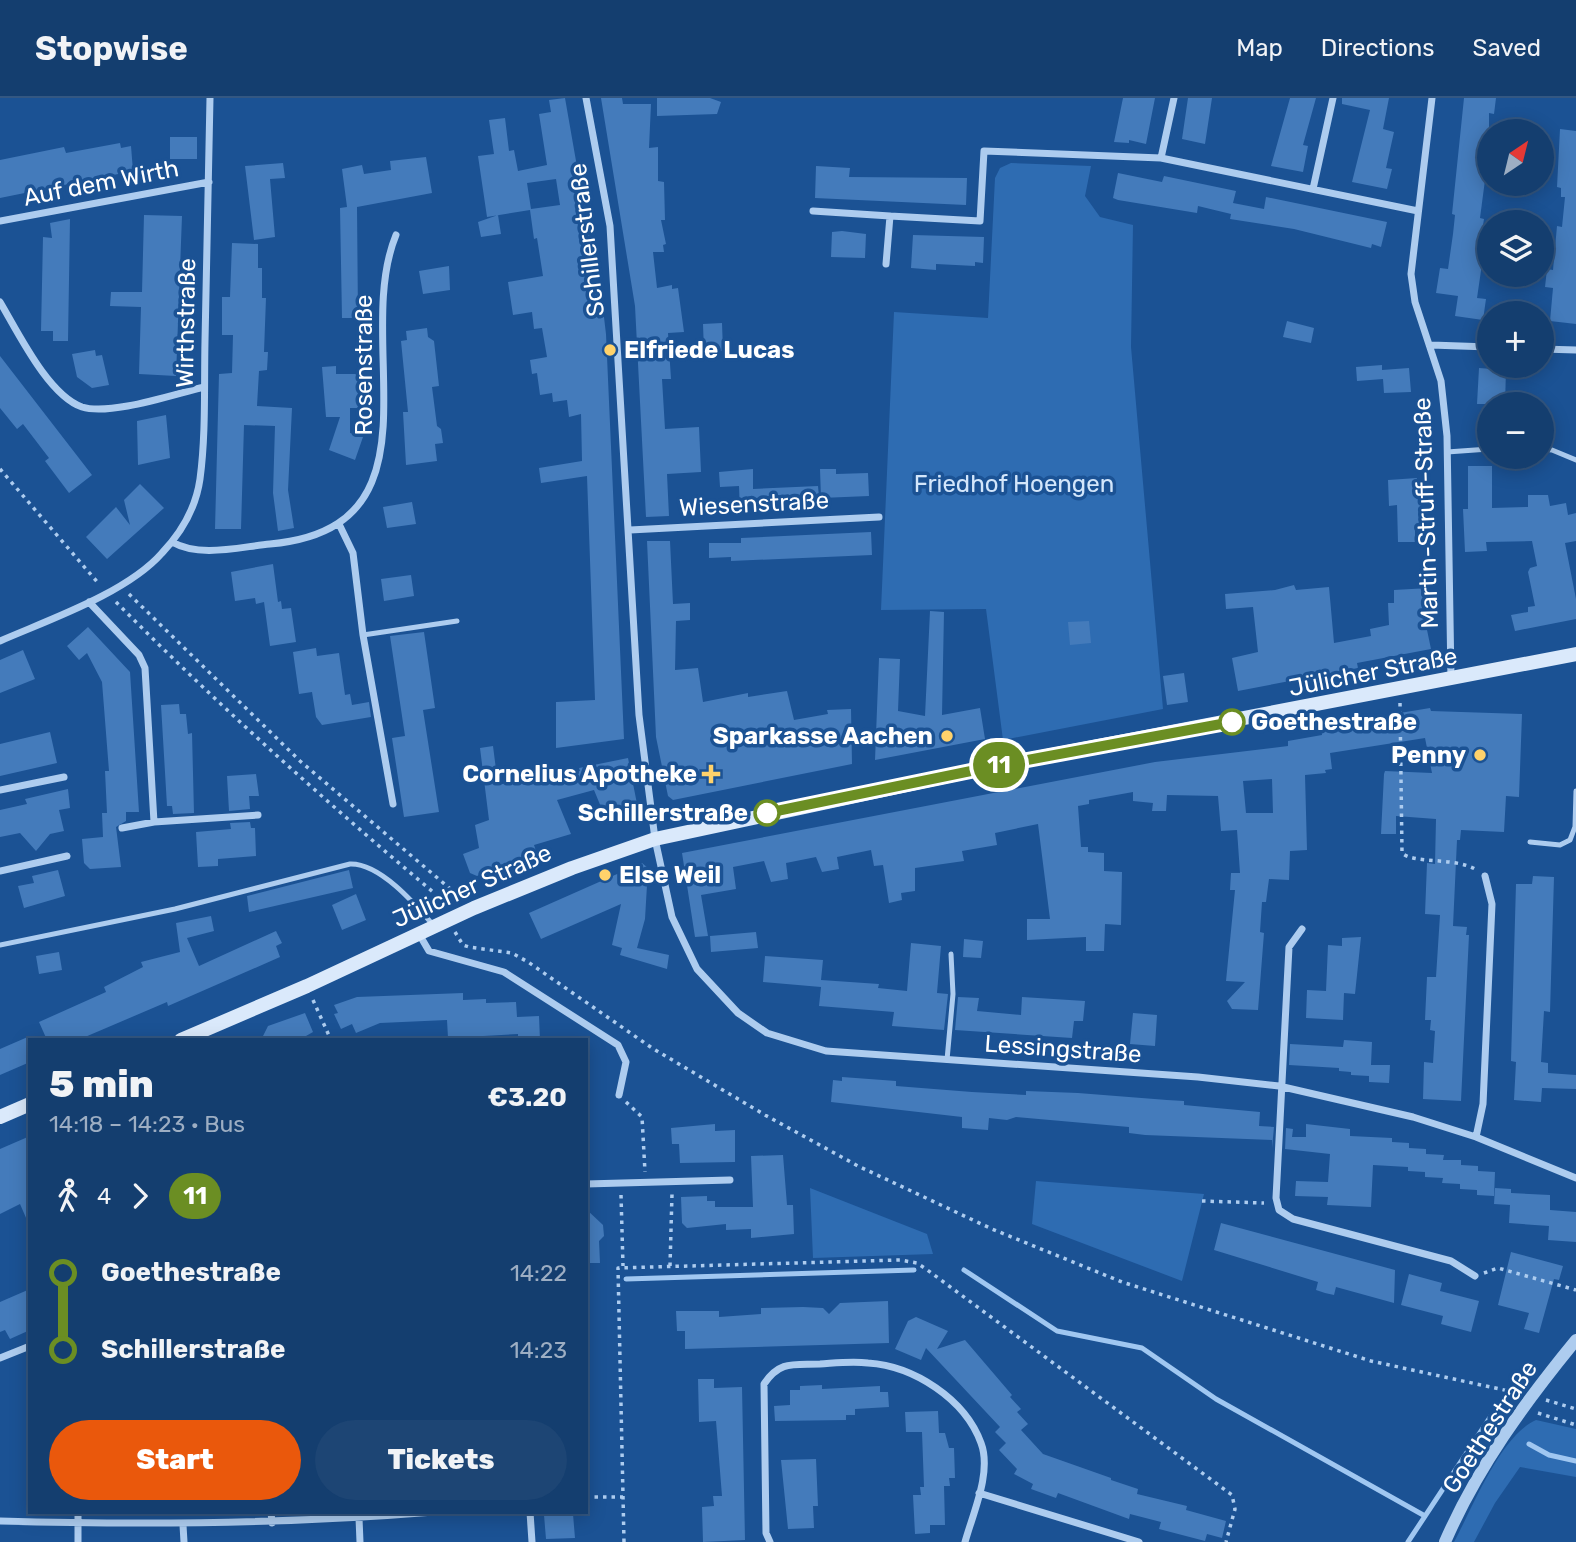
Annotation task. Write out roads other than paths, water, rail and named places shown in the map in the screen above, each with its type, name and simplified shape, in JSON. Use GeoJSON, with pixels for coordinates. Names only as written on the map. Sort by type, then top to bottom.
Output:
{"type":"FeatureCollection","features":[{"type":"Feature","properties":{"kind":"main road","name":"Jülicher Straße"},"geometry":{"type":"LineString","coordinates":[[186,1038],[307,986],[474,908],[572,867],[655,839],[981,769],[1576,654]]}},
{"type":"Feature","properties":{"kind":"main road"},"geometry":{"type":"LineString","coordinates":[[0,1117],[28,1105]]}},
{"type":"Feature","properties":{"kind":"street","name":"Wirthstraße"},"geometry":{"type":"LineString","coordinates":[[172,542],[186,521],[200,480],[210,98]]}},
{"type":"Feature","properties":{"kind":"street","name":"Schillerstraße"},"geometry":{"type":"LineString","coordinates":[[586,98],[610,226],[639,715],[655,839]]}},
{"type":"Feature","properties":{"kind":"street"},"geometry":{"type":"LineString","coordinates":[[1161,158],[1174,98]]}},
{"type":"Feature","properties":{"kind":"street"},"geometry":{"type":"LineString","coordinates":[[1313,189],[1333,98]]}},
{"type":"Feature","properties":{"kind":"street","name":"Martin-Struff-Straße"},"geometry":{"type":"LineString","coordinates":[[1432,98],[1411,274],[1415,302],[1441,380],[1447,452],[1451,680]]}},
{"type":"Feature","properties":{"kind":"street"},"geometry":{"type":"LineString","coordinates":[[813,211],[980,221],[984,151],[1161,158],[1418,211]]}},
{"type":"Feature","properties":{"kind":"street","name":"Auf dem Wirth"},"geometry":{"type":"LineString","coordinates":[[0,221],[209,182]]}},
{"type":"Feature","properties":{"kind":"street"},"geometry":{"type":"LineString","coordinates":[[887,264],[890,216]]}},
{"type":"Feature","properties":{"kind":"street","name":"Rosenstraße"},"geometry":{"type":"LineString","coordinates":[[172,542],[186,550],[285,543],[339,524],[356,509],[369,492],[382,453],[381,298],[385,271],[396,235]]}},
{"type":"Feature","properties":{"kind":"street"},"geometry":{"type":"LineString","coordinates":[[0,302],[58,391],[83,407],[112,407],[204,387]]}},
{"type":"Feature","properties":{"kind":"street"},"geometry":{"type":"LineString","coordinates":[[1431,345],[1477,347]]}},
{"type":"Feature","properties":{"kind":"street"},"geometry":{"type":"LineString","coordinates":[[1554,349],[1576,350]]}},
{"type":"Feature","properties":{"kind":"street","name":"Wiesenstraße"},"geometry":{"type":"LineString","coordinates":[[630,530],[879,517]]}},
{"type":"Feature","properties":{"kind":"street"},"geometry":{"type":"LineString","coordinates":[[339,524],[353,553],[363,635],[393,804]]}},
{"type":"Feature","properties":{"kind":"street"},"geometry":{"type":"LineString","coordinates":[[0,642],[120,585],[159,556],[172,542]]}},
{"type":"Feature","properties":{"kind":"street"},"geometry":{"type":"LineString","coordinates":[[89,602],[139,656],[145,668],[154,822]]}},
{"type":"Feature","properties":{"kind":"street"},"geometry":{"type":"LineString","coordinates":[[0,790],[64,777]]}},
{"type":"Feature","properties":{"kind":"street"},"geometry":{"type":"LineString","coordinates":[[122,828],[154,822],[258,815]]}},
{"type":"Feature","properties":{"kind":"street","name":"Lessingstraße"},"geometry":{"type":"LineString","coordinates":[[655,839],[672,917],[697,969],[719,995],[752,1024],[767,1033],[826,1051],[1198,1077],[1279,1086],[1413,1117],[1476,1137],[1576,1178]]}},
{"type":"Feature","properties":{"kind":"street"},"geometry":{"type":"LineString","coordinates":[[0,871],[67,856]]}},
{"type":"Feature","properties":{"kind":"street"},"geometry":{"type":"LineString","coordinates":[[1476,1137],[1483,1104],[1492,904],[1485,876]]}},
{"type":"Feature","properties":{"kind":"street"},"geometry":{"type":"LineString","coordinates":[[1302,929],[1289,947],[1279,1086],[1276,1198],[1279,1210],[1293,1219],[1451,1261],[1475,1276]]}},
{"type":"Feature","properties":{"kind":"street"},"geometry":{"type":"LineString","coordinates":[[419,933],[429,951],[504,972],[618,1045],[626,1062],[619,1095]]}},
{"type":"Feature","properties":{"kind":"street"},"geometry":{"type":"LineString","coordinates":[[588,1184],[730,1180]]}},
{"type":"Feature","properties":{"kind":"street","name":"Goethestraße"},"geometry":{"type":"LineString","coordinates":[[1445,1542],[1471,1490],[1522,1408],[1576,1340]]}},
{"type":"Feature","properties":{"kind":"street"},"geometry":{"type":"LineString","coordinates":[[0,1358],[28,1347]]}},
{"type":"Feature","properties":{"kind":"street"},"geometry":{"type":"LineString","coordinates":[[770,1542],[766,1533],[762,1397],[764,1384],[773,1371],[787,1365],[867,1363],[888,1366],[937,1389],[958,1406],[982,1445],[984,1469],[965,1542]]}},
{"type":"Feature","properties":{"kind":"street"},"geometry":{"type":"LineString","coordinates":[[979,1493],[1139,1542]]}},
{"type":"Feature","properties":{"kind":"street"},"geometry":{"type":"LineString","coordinates":[[78,1514],[78,1542]]}},
{"type":"Feature","properties":{"kind":"street"},"geometry":{"type":"LineString","coordinates":[[271,1514],[272,1523]]}},
{"type":"Feature","properties":{"kind":"street"},"geometry":{"type":"LineString","coordinates":[[0,1521],[183,1525],[272,1523],[409,1514]]}},
{"type":"Feature","properties":{"kind":"street"},"geometry":{"type":"LineString","coordinates":[[530,1514],[532,1542]]}},
{"type":"Feature","properties":{"kind":"street"},"geometry":{"type":"LineString","coordinates":[[359,1518],[360,1542]]}},
{"type":"Feature","properties":{"kind":"street"},"geometry":{"type":"LineString","coordinates":[[183,1525],[184,1542]]}},
{"type":"Feature","properties":{"kind":"lane"},"geometry":{"type":"LineString","coordinates":[[1447,452],[1477,450]]}},
{"type":"Feature","properties":{"kind":"lane"},"geometry":{"type":"LineString","coordinates":[[1554,453],[1576,460]]}},
{"type":"Feature","properties":{"kind":"lane"},"geometry":{"type":"LineString","coordinates":[[363,635],[457,621]]}},
{"type":"Feature","properties":{"kind":"lane"},"geometry":{"type":"LineString","coordinates":[[1530,842],[1560,845],[1570,839],[1575,827],[1576,791]]}},
{"type":"Feature","properties":{"kind":"lane"},"geometry":{"type":"LineString","coordinates":[[0,945],[175,909],[350,864],[364,863],[376,870],[434,926]]}},
{"type":"Feature","properties":{"kind":"lane"},"geometry":{"type":"LineString","coordinates":[[947,1060],[953,994],[951,954]]}},
{"type":"Feature","properties":{"kind":"waterway"},"geometry":{"type":"LineString","coordinates":[[626,1279],[914,1270]]}},
{"type":"Feature","properties":{"kind":"waterway"},"geometry":{"type":"LineString","coordinates":[[964,1270],[1057,1331],[1142,1348],[1216,1399],[1425,1516]]}},
{"type":"Feature","properties":{"kind":"waterway"},"geometry":{"type":"LineString","coordinates":[[1408,1542],[1491,1416],[1497,1419]]}},
{"type":"Feature","properties":{"kind":"waterway"},"geometry":{"type":"LineString","coordinates":[[1529,1444],[1549,1455],[1576,1461]]}},
{"type":"Feature","properties":{"kind":"place","name":"Elfriede Lucas"},"geometry":{"type":"Point","coordinates":[610,350]}},
{"type":"Feature","properties":{"kind":"place","name":"Goethestraße"},"geometry":{"type":"Point","coordinates":[1232,722]}},
{"type":"Feature","properties":{"kind":"place","name":"Sparkasse Aachen"},"geometry":{"type":"Point","coordinates":[947,736]}},
{"type":"Feature","properties":{"kind":"place","name":"Penny"},"geometry":{"type":"Point","coordinates":[1480,755]}},
{"type":"Feature","properties":{"kind":"place","name":"Cornelius Apotheke"},"geometry":{"type":"Point","coordinates":[711,774]}},
{"type":"Feature","properties":{"kind":"place","name":"Schillerstraße"},"geometry":{"type":"Point","coordinates":[767,813]}},
{"type":"Feature","properties":{"kind":"place","name":"Else Weil"},"geometry":{"type":"Point","coordinates":[605,875]}},
{"type":"Feature","properties":{"kind":"park label","name":"Friedhof Hoengen"},"geometry":{"type":"Point","coordinates":[1014,484]}}]}
